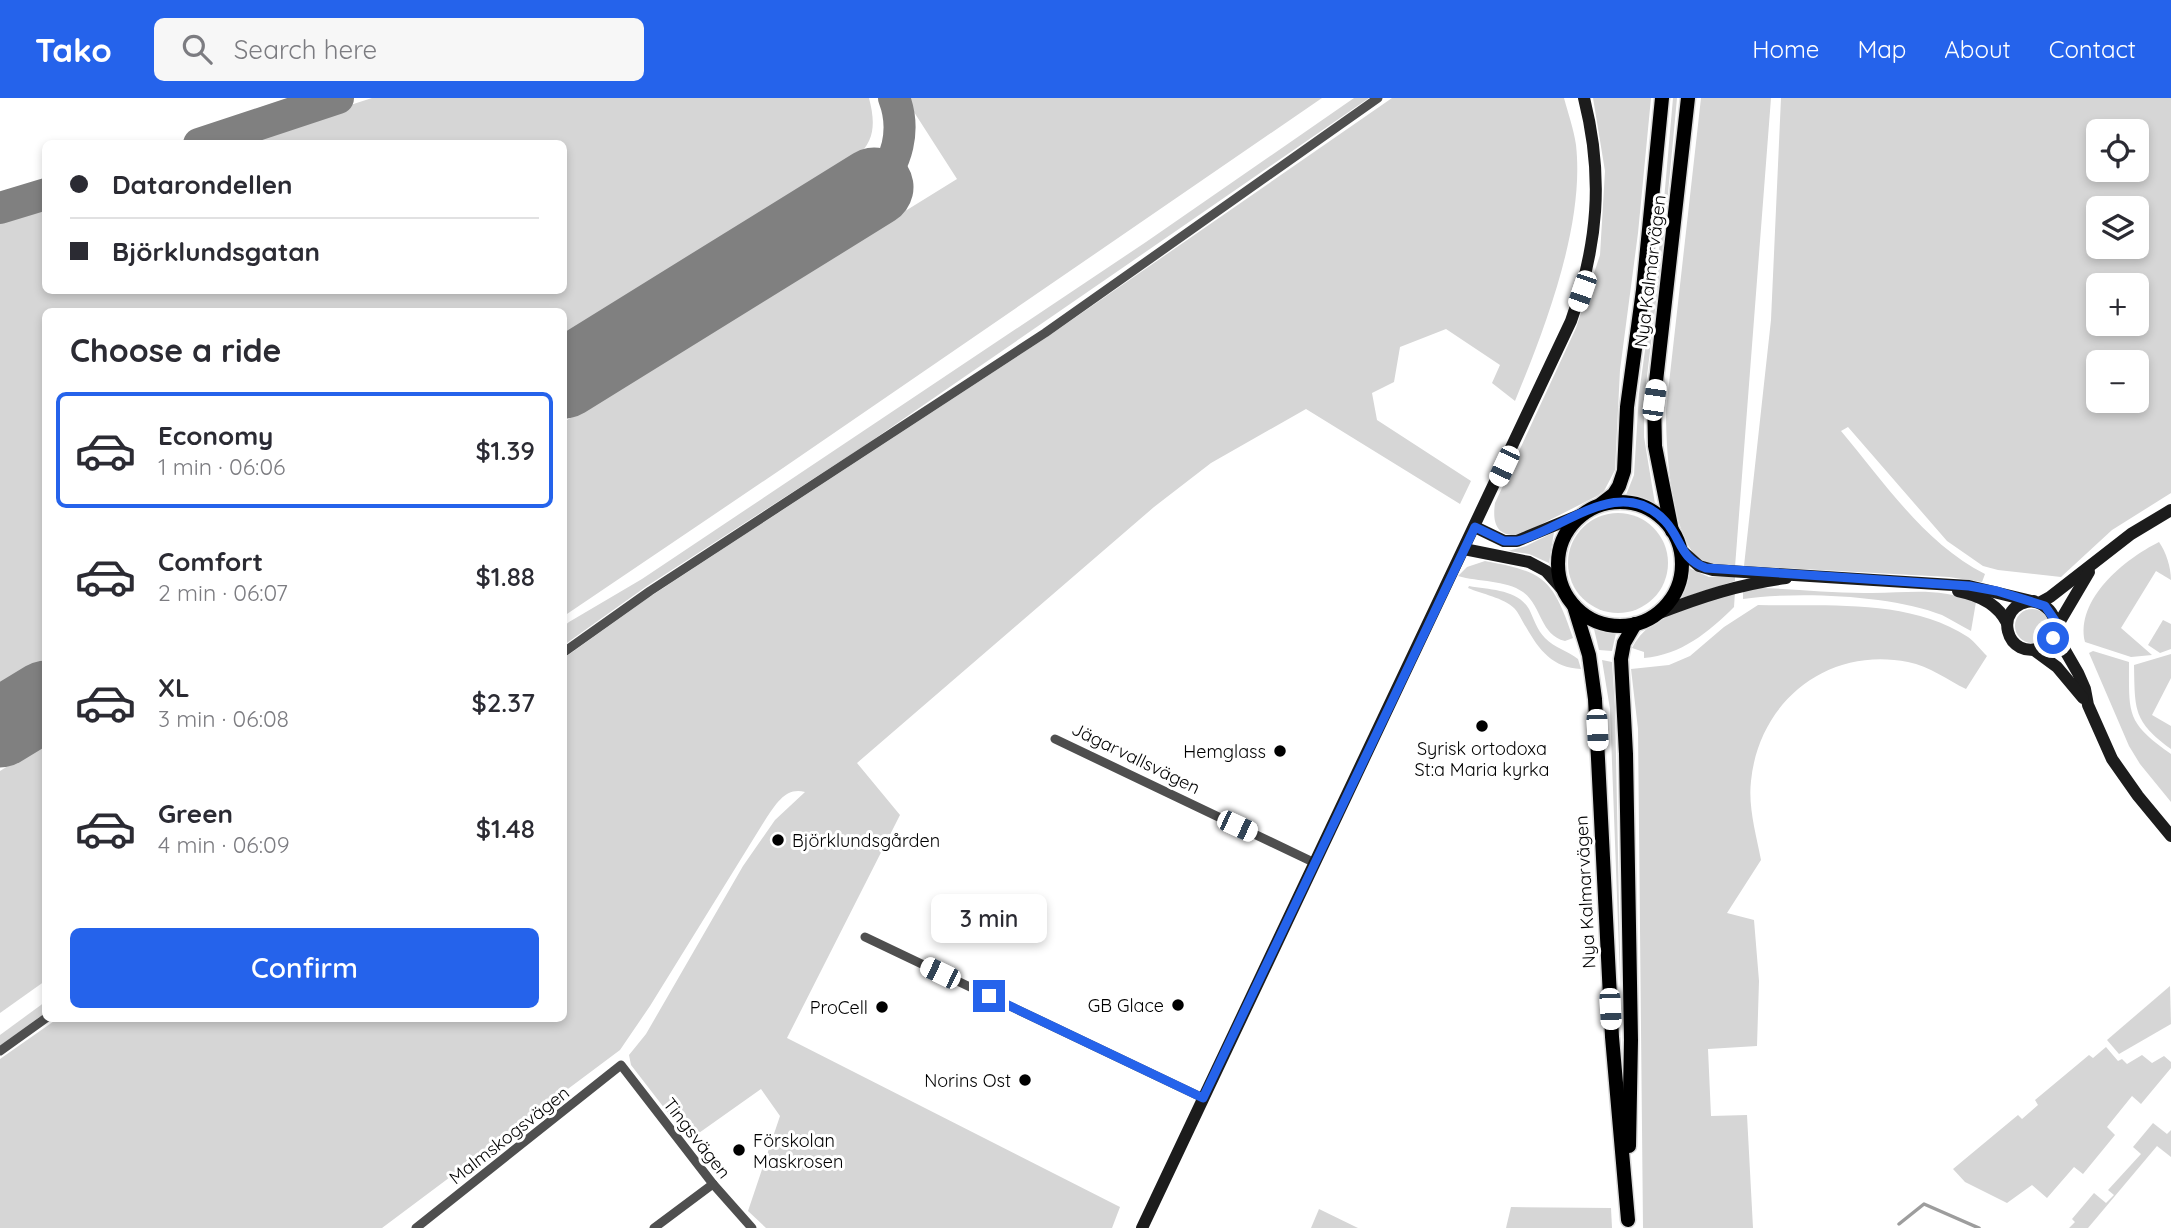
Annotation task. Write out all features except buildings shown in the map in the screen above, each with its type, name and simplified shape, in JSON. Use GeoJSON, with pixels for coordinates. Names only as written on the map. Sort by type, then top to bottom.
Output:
{"type":"FeatureCollection","features":[{"type":"Feature","properties":{"kind":"main road","name":"Nya Kalmarvägen"},"geometry":{"type":"LineString","coordinates":[[1601,504],[1614,494],[1624,471],[1627,407],[1643,290],[1662,98]]}},
{"type":"Feature","properties":{"kind":"main road","name":"Nya Kalmarvägen"},"geometry":{"type":"LineString","coordinates":[[1672,531],[1655,446],[1654,400],[1688,98]]}},
{"type":"Feature","properties":{"kind":"main road"},"geometry":{"type":"LineString","coordinates":[[1621,501],[1641,505],[1659,516],[1672,531],[1680,549],[1682,563],[1676,592],[1657,614],[1635,624],[1608,625],[1595,621],[1574,606],[1562,589],[1558,553],[1567,531],[1582,514],[1601,504],[1621,501]]}},
{"type":"Feature","properties":{"kind":"main road","name":"Nya Kalmarvägen"},"geometry":{"type":"LineString","coordinates":[[1574,606],[1589,655],[1595,699],[1612,1037],[1628,1224]]}},
{"type":"Feature","properties":{"kind":"main road","name":"Nya Kalmarvägen"},"geometry":{"type":"LineString","coordinates":[[1628,1224],[1631,1026],[1621,659],[1624,643],[1635,624]]}},
{"type":"Feature","properties":{"kind":"street"},"geometry":{"type":"LineString","coordinates":[[567,650],[650,591],[1045,333],[1378,98]]}},
{"type":"Feature","properties":{"kind":"street"},"geometry":{"type":"LineString","coordinates":[[1142,1227],[1572,321],[1587,271],[1595,224],[1595,149],[1584,98]]}},
{"type":"Feature","properties":{"kind":"street"},"geometry":{"type":"LineString","coordinates":[[2007,623],[2016,607],[2022,603],[2037,602],[2050,597],[2131,534],[2171,510]]}},
{"type":"Feature","properties":{"kind":"street"},"geometry":{"type":"LineString","coordinates":[[1475,527],[1504,541],[1517,541],[1582,514]]}},
{"type":"Feature","properties":{"kind":"street"},"geometry":{"type":"LineString","coordinates":[[1464,549],[1529,562],[1546,571],[1562,589]]}},
{"type":"Feature","properties":{"kind":"street"},"geometry":{"type":"LineString","coordinates":[[1680,549],[1699,566],[1706,568],[1983,587],[2037,602],[2054,616],[2055,631],[2078,673],[2088,705]]}},
{"type":"Feature","properties":{"kind":"street"},"geometry":{"type":"LineString","coordinates":[[1930,584],[1980,598],[2001,611],[2014,643],[2020,648],[2034,650],[2045,646],[2100,558]]}},
{"type":"Feature","properties":{"kind":"street"},"geometry":{"type":"LineString","coordinates":[[1657,614],[1704,595],[1740,586],[1804,576]]}},
{"type":"Feature","properties":{"kind":"street"},"geometry":{"type":"LineString","coordinates":[[2034,650],[2071,681],[2088,705],[2112,759],[2171,836]]}},
{"type":"Feature","properties":{"kind":"street","name":"Jägarvallsvägen"},"geometry":{"type":"LineString","coordinates":[[1055,739],[1315,863]]}},
{"type":"Feature","properties":{"kind":"street"},"geometry":{"type":"LineString","coordinates":[[865,937],[1203,1098]]}},
{"type":"Feature","properties":{"kind":"street"},"geometry":{"type":"LineString","coordinates":[[0,1051],[42,1021]]}},
{"type":"Feature","properties":{"kind":"street","name":"Tingsvägen"},"geometry":{"type":"LineString","coordinates":[[621,1066],[713,1184],[752,1228]]}},
{"type":"Feature","properties":{"kind":"street","name":"Malmskogsvägen"},"geometry":{"type":"LineString","coordinates":[[416,1228],[621,1066]]}},
{"type":"Feature","properties":{"kind":"street"},"geometry":{"type":"LineString","coordinates":[[654,1228],[713,1184]]}},
{"type":"Feature","properties":{"kind":"shaded area"},"geometry":{"type":"Polygon","coordinates":[[[372,98],[869,98],[873,123],[867,144],[856,157],[567,337],[567,308],[42,308],[42,662],[0,688],[0,220],[42,206],[42,294],[567,294],[567,140],[242,140],[372,98]]]}},
{"type":"Feature","properties":{"kind":"shaded area"},"geometry":{"type":"Polygon","coordinates":[[[905,98],[1322,98],[567,614],[567,420],[957,179],[905,98]]]}},
{"type":"Feature","properties":{"kind":"shaded area"},"geometry":{"type":"Polygon","coordinates":[[[1354,98],[1369,98],[864,446],[647,586],[567,643],[569,622],[642,579],[1146,242],[1354,98]]]}},
{"type":"Feature","properties":{"kind":"shaded area"},"geometry":{"type":"Polygon","coordinates":[[[1392,98],[1564,98],[1576,145],[1577,176],[1569,242],[1550,309],[1515,401],[1492,383],[1500,365],[1446,329],[1400,347],[1394,382],[1372,393],[1377,420],[1471,481],[1460,504],[1306,409],[1211,463],[1154,507],[857,763],[900,815],[787,1038],[1120,1207],[1112,1228],[766,1228],[748,1211],[780,1116],[761,1089],[689,1140],[631,1065],[629,1055],[646,1034],[743,866],[775,820],[805,792],[798,791],[787,794],[774,806],[620,1050],[382,1228],[0,1228],[0,1059],[53,1022],[567,1022],[567,656],[648,598],[1050,335],[1392,98]]]}},
{"type":"Feature","properties":{"kind":"shaded area"},"geometry":{"type":"Polygon","coordinates":[[[1593,98],[1651,98],[1638,233],[1620,370],[1615,470],[1604,491],[1597,496],[1520,535],[1506,534],[1496,523],[1495,503],[1576,328],[1600,255],[1605,171],[1593,98]]]}},
{"type":"Feature","properties":{"kind":"shaded area"},"geometry":{"type":"Polygon","coordinates":[[[1673,98],[1677,98],[1664,236],[1644,401],[1644,437],[1655,504],[1626,495],[1634,475],[1639,394],[1661,234],[1673,98]]]}},
{"type":"Feature","properties":{"kind":"shaded area"},"geometry":{"type":"Polygon","coordinates":[[[1701,98],[1771,98],[1735,567],[1706,564],[1692,551],[1683,535],[1672,492],[1667,446],[1666,410],[1701,98]]]}},
{"type":"Feature","properties":{"kind":"shaded area"},"geometry":{"type":"Polygon","coordinates":[[[1781,98],[2171,98],[2171,493],[2112,530],[2061,577],[1998,570],[1983,566],[1947,541],[1848,427],[1841,431],[1906,510],[1943,546],[1985,574],[1982,582],[1949,577],[1744,566],[1771,320],[1781,98]]]}},
{"type":"Feature","properties":{"kind":"shaded area"},"geometry":{"type":"Polygon","coordinates":[[[1618,513],[1637,517],[1653,528],[1664,544],[1668,563],[1664,582],[1653,598],[1637,609],[1618,613],[1599,609],[1583,598],[1572,582],[1568,563],[1572,544],[1583,528],[1599,517],[1618,513]]]}},
{"type":"Feature","properties":{"kind":"shaded area"},"geometry":{"type":"Polygon","coordinates":[[[1554,532],[1549,563],[1529,554],[1508,551],[1526,546],[1554,532]]]}},
{"type":"Feature","properties":{"kind":"shaded area"},"geometry":{"type":"Polygon","coordinates":[[[2159,542],[2168,560],[2171,580],[2156,571],[2121,628],[2152,655],[2131,657],[2085,642],[2084,626],[2095,596],[2118,570],[2159,542]]]}},
{"type":"Feature","properties":{"kind":"shaded area"},"geometry":{"type":"Polygon","coordinates":[[[1485,561],[1521,569],[1544,581],[1559,603],[1573,638],[1565,641],[1551,633],[1529,598],[1516,588],[1458,576],[1467,567],[1485,561]]]}},
{"type":"Feature","properties":{"kind":"shaded area"},"geometry":{"type":"Polygon","coordinates":[[[1689,568],[1709,577],[1735,576],[1735,581],[1682,598],[1689,568]]]}},
{"type":"Feature","properties":{"kind":"shaded area"},"geometry":{"type":"Polygon","coordinates":[[[1469,586],[1510,594],[1524,602],[1545,638],[1578,659],[1581,669],[1562,665],[1548,656],[1536,643],[1514,608],[1499,599],[1468,588],[1469,586]]]}},
{"type":"Feature","properties":{"kind":"shaded area"},"geometry":{"type":"Polygon","coordinates":[[[1761,588],[1851,593],[1933,592],[1976,602],[1971,631],[1942,615],[1921,608],[1871,599],[1789,595],[1743,599],[1743,590],[1761,588]]]}},
{"type":"Feature","properties":{"kind":"shaded area"},"geometry":{"type":"Polygon","coordinates":[[[1735,592],[1734,607],[1694,641],[1670,652],[1644,658],[1644,652],[1632,648],[1650,626],[1663,618],[1692,605],[1735,592]]]}},
{"type":"Feature","properties":{"kind":"shaded area"},"geometry":{"type":"Polygon","coordinates":[[[1758,605],[1893,610],[1944,625],[1968,637],[1987,656],[1966,689],[1931,670],[1908,662],[1879,659],[1851,663],[1825,672],[1802,686],[1783,704],[1768,726],[1757,752],[1750,791],[1761,860],[1727,913],[1754,920],[1759,981],[1757,1046],[1708,1049],[1711,1116],[1747,1115],[1753,1228],[1643,1228],[1638,729],[1631,669],[1669,665],[1690,656],[1724,627],[1758,605]]]}},
{"type":"Feature","properties":{"kind":"shaded area"},"geometry":{"type":"Polygon","coordinates":[[[2032,609],[2044,614],[2049,626],[2044,638],[2032,643],[2020,638],[2015,626],[2020,614],[2032,609]]]}},
{"type":"Feature","properties":{"kind":"shaded area"},"geometry":{"type":"Polygon","coordinates":[[[2163,620],[2171,624],[2171,649],[2160,653],[2148,645],[2163,620]]]}},
{"type":"Feature","properties":{"kind":"shaded area"},"geometry":{"type":"Polygon","coordinates":[[[1594,629],[1616,633],[1612,651],[1599,650],[1594,629]]]}},
{"type":"Feature","properties":{"kind":"shaded area"},"geometry":{"type":"Polygon","coordinates":[[[2093,651],[2129,662],[2129,694],[2133,716],[2145,734],[2171,754],[2171,802],[2129,746],[2089,653],[2093,651]]]}},
{"type":"Feature","properties":{"kind":"shaded area"},"geometry":{"type":"Polygon","coordinates":[[[2171,654],[2171,678],[2152,715],[2171,726],[2171,749],[2149,730],[2139,713],[2134,665],[2171,654]]]}},
{"type":"Feature","properties":{"kind":"shaded area"},"geometry":{"type":"Polygon","coordinates":[[[1602,660],[1612,662],[1615,707],[1621,1003],[1610,709],[1602,660]]]}},
{"type":"Feature","properties":{"kind":"shaded area"},"geometry":{"type":"Polygon","coordinates":[[[42,745],[42,983],[0,1013],[0,771],[42,745]]]}},
{"type":"Feature","properties":{"kind":"shaded area"},"geometry":{"type":"Polygon","coordinates":[[[2170,986],[2171,1024],[2119,1054],[2107,1040],[2170,986]]]}},
{"type":"Feature","properties":{"kind":"shaded area"},"geometry":{"type":"Polygon","coordinates":[[[42,1004],[42,1015],[0,1046],[0,1035],[42,1004]]]}},
{"type":"Feature","properties":{"kind":"shaded area"},"geometry":{"type":"Polygon","coordinates":[[[2106,1047],[2118,1061],[2122,1059],[2127,1064],[2142,1055],[2152,1063],[2164,1056],[2171,1062],[2171,1068],[2141,1104],[2132,1096],[2107,1127],[2115,1135],[2083,1174],[2074,1167],[2047,1198],[2032,1185],[2007,1203],[1965,1182],[1953,1169],[2018,1115],[2022,1119],[2038,1105],[2035,1100],[2089,1055],[2093,1058],[2106,1047]]]}},
{"type":"Feature","properties":{"kind":"shaded area"},"geometry":{"type":"Polygon","coordinates":[[[2153,1123],[2167,1134],[2171,1130],[2171,1157],[2157,1146],[2088,1228],[2069,1228],[2075,1222],[2072,1219],[2094,1193],[2106,1203],[2114,1195],[2108,1190],[2141,1154],[2133,1147],[2153,1123]]]}},
{"type":"Feature","properties":{"kind":"shaded area"},"geometry":{"type":"Polygon","coordinates":[[[1511,1207],[1611,1208],[1612,1228],[1506,1228],[1511,1207]]]}},
{"type":"Feature","properties":{"kind":"shaded area"},"geometry":{"type":"Polygon","coordinates":[[[1319,1209],[1358,1228],[1311,1228],[1319,1209]]]}},
{"type":"Feature","properties":{"kind":"waterway"},"geometry":{"type":"LineString","coordinates":[[1899,1224],[1924,1204],[1979,1228]]}},
{"type":"Feature","properties":{"kind":"taxiway"},"geometry":{"type":"LineString","coordinates":[[211,140],[338,98]]}},
{"type":"Feature","properties":{"kind":"taxiway"},"geometry":{"type":"LineString","coordinates":[[874,187],[889,168],[897,146],[899,122],[894,98]]}},
{"type":"Feature","properties":{"kind":"taxiway"},"geometry":{"type":"LineString","coordinates":[[0,208],[42,195]]}},
{"type":"Feature","properties":{"kind":"runway"},"geometry":{"type":"LineString","coordinates":[[567,377],[874,187]]}},
{"type":"Feature","properties":{"kind":"runway"},"geometry":{"type":"LineString","coordinates":[[0,728],[42,702]]}},
{"type":"Feature","properties":{"kind":"place","name":"Syrisk ortodoxa St:a Maria kyrka"},"geometry":{"type":"Point","coordinates":[1482,726]}},
{"type":"Feature","properties":{"kind":"place","name":"Hemglass"},"geometry":{"type":"Point","coordinates":[1280,751]}},
{"type":"Feature","properties":{"kind":"place","name":"Björklundsgården"},"geometry":{"type":"Point","coordinates":[778,840]}},
{"type":"Feature","properties":{"kind":"place","name":"GB Glace"},"geometry":{"type":"Point","coordinates":[1178,1005]}},
{"type":"Feature","properties":{"kind":"place","name":"ProCell"},"geometry":{"type":"Point","coordinates":[882,1007]}},
{"type":"Feature","properties":{"kind":"place","name":"Norins Ost"},"geometry":{"type":"Point","coordinates":[1025,1080]}},
{"type":"Feature","properties":{"kind":"place","name":"Förskolan Maskrosen"},"geometry":{"type":"Point","coordinates":[739,1150]}},
{"type":"Feature","properties":{"kind":"route"},"geometry":{"type":"LineString","coordinates":[[989,996],[1203,1098],[1475,527],[1504,541],[1517,541],[1601,504],[1631,502],[1651,510],[1667,523],[1680,549],[1699,566],[1713,570],[1983,587],[2045,606],[2056,622],[2053,638]]}}]}
